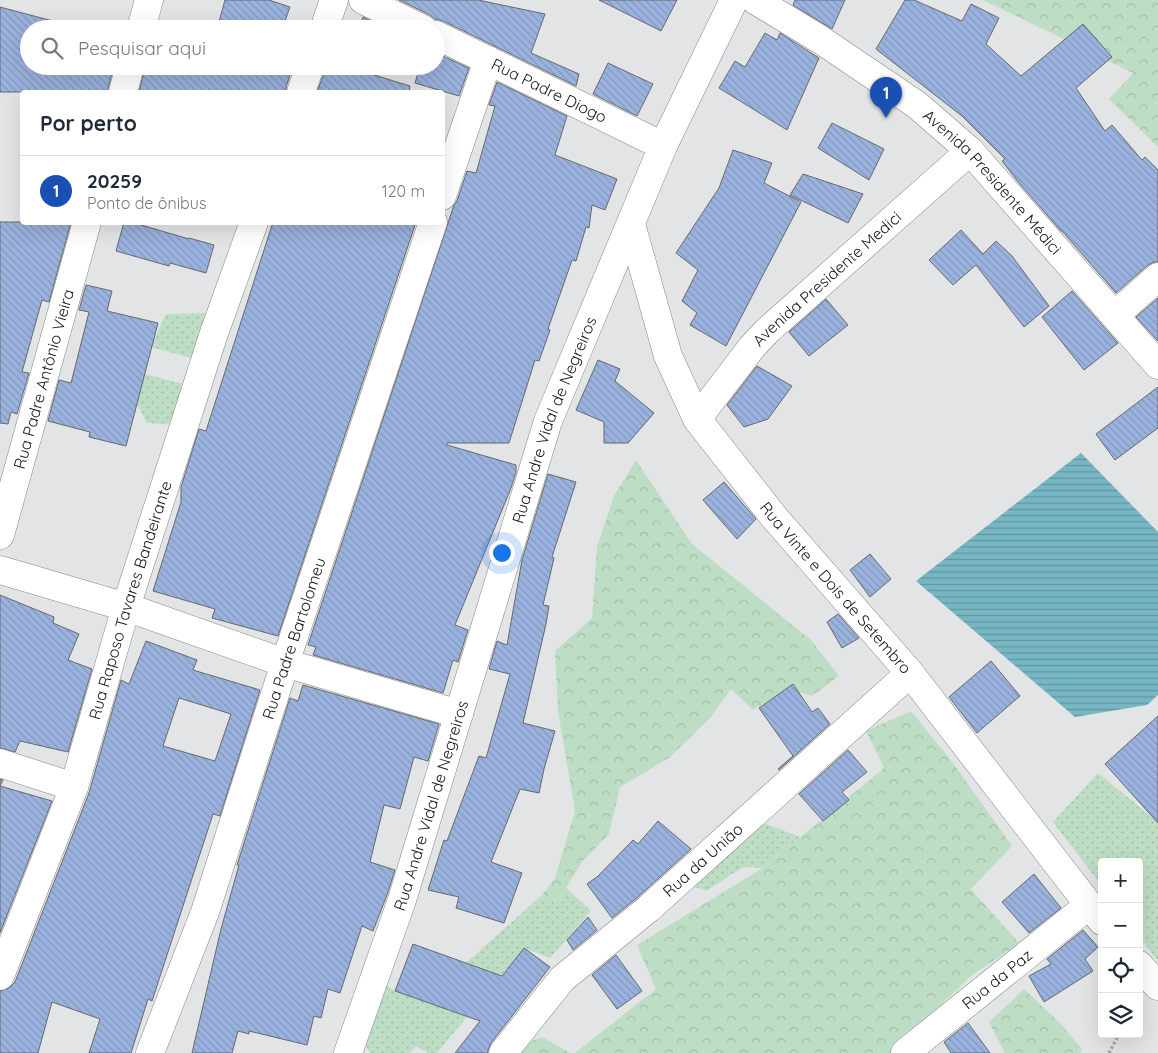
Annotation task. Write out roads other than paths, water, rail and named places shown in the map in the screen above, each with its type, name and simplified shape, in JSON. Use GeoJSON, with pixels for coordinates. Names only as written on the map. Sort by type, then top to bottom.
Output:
{"type":"FeatureCollection","features":[{"type":"Feature","properties":{"kind":"street"},"geometry":{"type":"LineString","coordinates":[[143,20],[149,0]]}},
{"type":"Feature","properties":{"kind":"street"},"geometry":{"type":"LineString","coordinates":[[327,20],[334,0]]}},
{"type":"Feature","properties":{"kind":"street"},"geometry":{"type":"LineString","coordinates":[[363,0],[404,20]]}},
{"type":"Feature","properties":{"kind":"street","name":"Rua Andre Vidal de Negreiros"},"geometry":{"type":"LineString","coordinates":[[348,1053],[402,900],[548,421],[663,146],[734,0]]}},
{"type":"Feature","properties":{"kind":"street","name":"Avenida Presidente Médici"},"geometry":{"type":"LineString","coordinates":[[755,0],[821,40],[917,105],[970,150],[1158,364]]}},
{"type":"Feature","properties":{"kind":"street","name":"Rua Padre Diogo"},"geometry":{"type":"LineString","coordinates":[[445,39],[663,146]]}},
{"type":"Feature","properties":{"kind":"street"},"geometry":{"type":"LineString","coordinates":[[445,187],[488,60]]}},
{"type":"Feature","properties":{"kind":"street"},"geometry":{"type":"LineString","coordinates":[[124,90],[128,75]]}},
{"type":"Feature","properties":{"kind":"street"},"geometry":{"type":"LineString","coordinates":[[302,90],[307,75]]}},
{"type":"Feature","properties":{"kind":"street","name":"Avenida Presidente Medici"},"geometry":{"type":"LineString","coordinates":[[697,419],[752,347],[768,330],[970,150]]}},
{"type":"Feature","properties":{"kind":"street","name":"Rua Vinte e Dois de Setembro"},"geometry":{"type":"LineString","coordinates":[[631,224],[668,356],[697,419],[774,518],[910,673],[1095,913]]}},
{"type":"Feature","properties":{"kind":"street","name":"Rua Padre Antônio Vieira"},"geometry":{"type":"LineString","coordinates":[[0,535],[86,225]]}},
{"type":"Feature","properties":{"kind":"street","name":"Rua Raposo Tavares Bandeirante"},"geometry":{"type":"LineString","coordinates":[[0,976],[8,937],[74,787],[126,607],[213,336],[253,225]]}},
{"type":"Feature","properties":{"kind":"street","name":"Rua Padre Bartolomeu"},"geometry":{"type":"LineString","coordinates":[[150,1053],[205,912],[285,663],[432,225]]}},
{"type":"Feature","properties":{"kind":"street"},"geometry":{"type":"LineString","coordinates":[[1115,315],[1158,277]]}},
{"type":"Feature","properties":{"kind":"street"},"geometry":{"type":"LineString","coordinates":[[0,570],[126,607],[285,663],[459,714]]}},
{"type":"Feature","properties":{"kind":"street","name":"Rua da União"},"geometry":{"type":"LineString","coordinates":[[503,1053],[562,979],[648,909],[910,673]]}},
{"type":"Feature","properties":{"kind":"street"},"geometry":{"type":"LineString","coordinates":[[0,763],[74,787]]}},
{"type":"Feature","properties":{"kind":"street","name":"Rua da Paz"},"geometry":{"type":"LineString","coordinates":[[905,1053],[1095,913]]}},
{"type":"Feature","properties":{"kind":"street"},"geometry":{"type":"LineString","coordinates":[[1143,969],[1158,986]]}},
{"type":"Feature","properties":{"kind":"water"},"geometry":{"type":"Polygon","coordinates":[[[1081,453],[1158,532],[1158,695],[1147,705],[1075,717],[916,581],[1081,453]]]}},
{"type":"Feature","properties":{"kind":"place","name":"20259"},"geometry":{"type":"Point","coordinates":[886,118]}}]}
